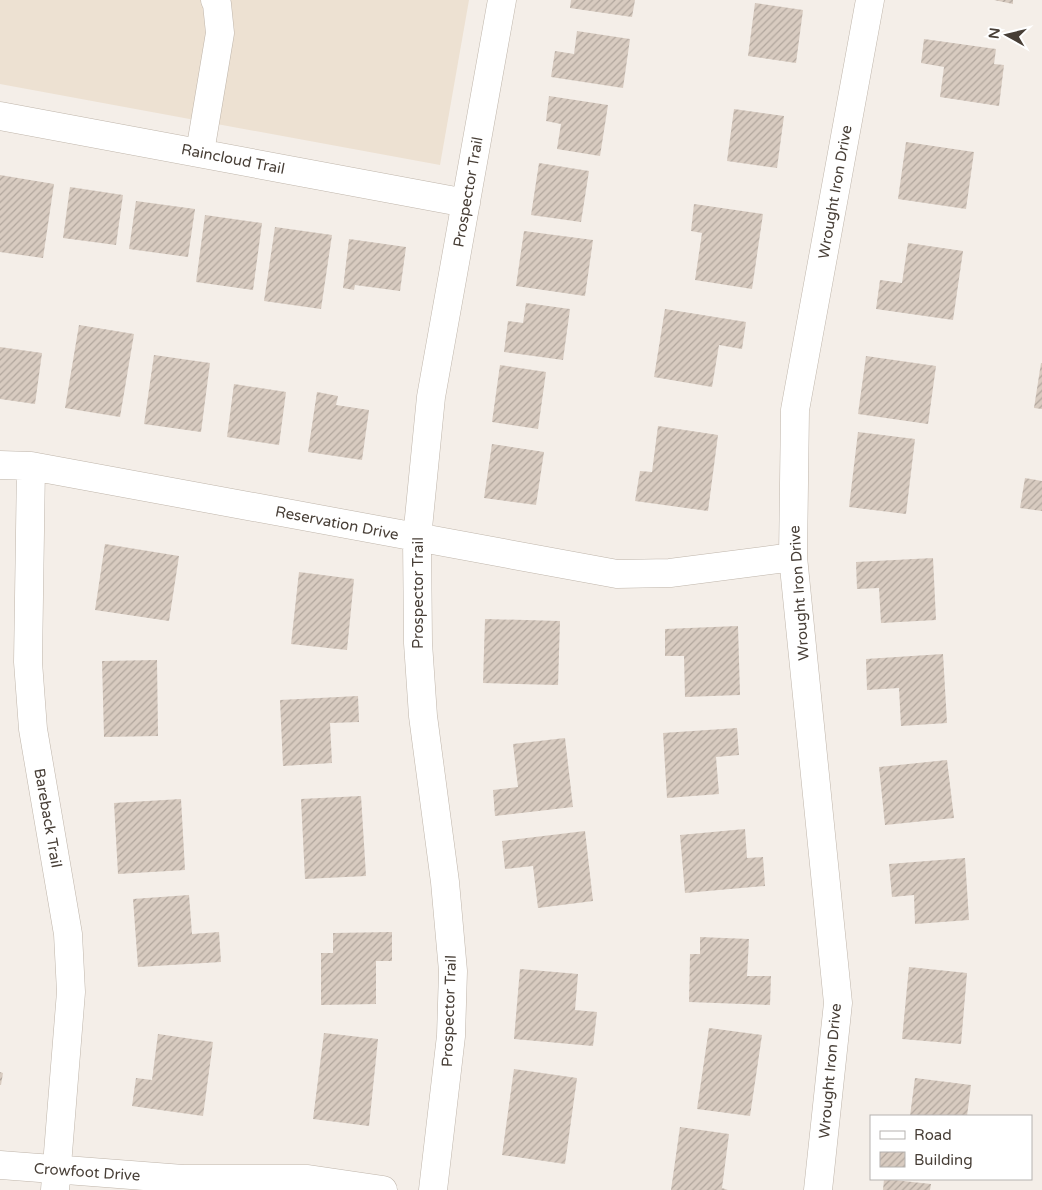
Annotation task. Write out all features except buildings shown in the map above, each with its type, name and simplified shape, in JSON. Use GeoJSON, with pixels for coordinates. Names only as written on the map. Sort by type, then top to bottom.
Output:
{"type":"FeatureCollection","features":[{"type":"Feature","properties":{"kind":"street"},"geometry":{"type":"LineString","coordinates":[[200,152],[220,34],[218,4],[215,0]]}},
{"type":"Feature","properties":{"kind":"street","name":"Prospector Trail"},"geometry":{"type":"LineString","coordinates":[[433,1190],[451,1036],[453,971],[445,882],[423,716],[418,643],[418,538],[431,397],[502,0]]}},
{"type":"Feature","properties":{"kind":"street","name":"Wrought Iron Drive"},"geometry":{"type":"LineString","coordinates":[[818,1190],[838,1002],[793,557],[795,410],[870,0]]}},
{"type":"Feature","properties":{"kind":"street","name":"Raincloud Trail"},"geometry":{"type":"LineString","coordinates":[[0,116],[466,203]]}},
{"type":"Feature","properties":{"kind":"street","name":"Reservation Drive"},"geometry":{"type":"LineString","coordinates":[[0,465],[31,466],[617,574],[670,573],[793,557]]}},
{"type":"Feature","properties":{"kind":"street","name":"Bareback Trail"},"geometry":{"type":"LineString","coordinates":[[31,466],[28,662],[33,729],[68,934],[71,992],[56,1180]]}},
{"type":"Feature","properties":{"kind":"street","name":"Crowfoot Drive"},"geometry":{"type":"LineString","coordinates":[[0,1165],[56,1180],[308,1180],[383,1190]]}},
{"type":"Feature","properties":{"kind":"shaded area"},"geometry":{"type":"Polygon","coordinates":[[[0,0],[469,0],[440,165],[0,84],[0,0]]]}}]}
